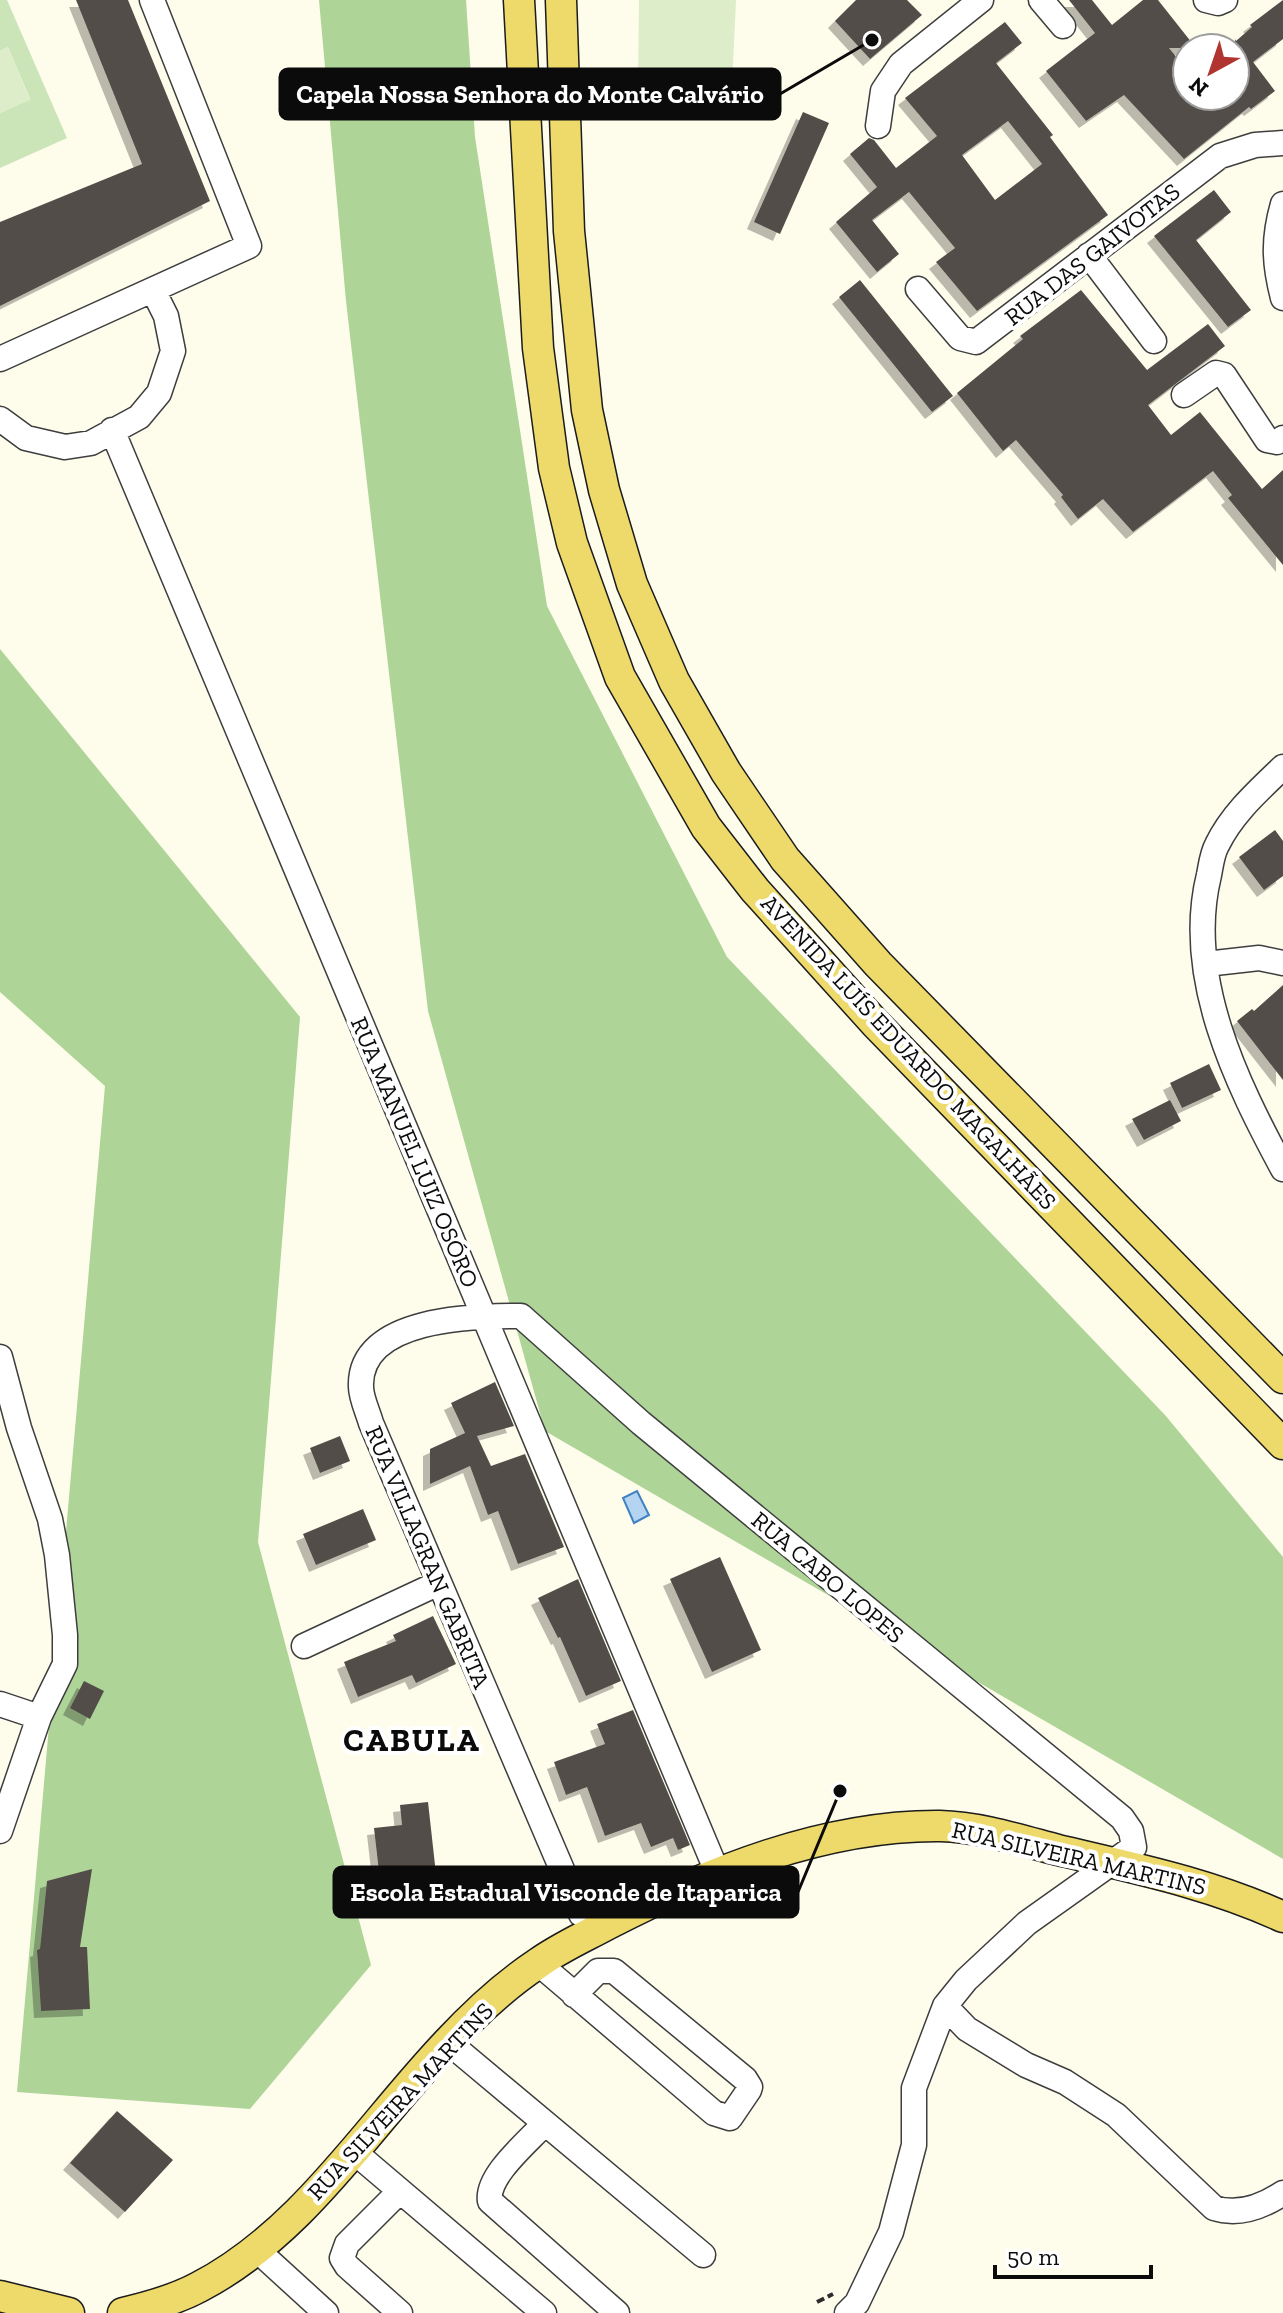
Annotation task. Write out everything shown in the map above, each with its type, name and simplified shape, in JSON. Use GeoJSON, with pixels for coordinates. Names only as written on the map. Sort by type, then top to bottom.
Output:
{"type":"FeatureCollection","features":[{"type":"Feature","properties":{"kind":"main road","name":"AVENIDA LUÍS EDUARDO MAGALHÃES"},"geometry":{"type":"LineString","coordinates":[[519,0],[537,332],[554,468],[572,543],[620,677],[706,827],[755,890],[875,1023],[1283,1444]]}},
{"type":"Feature","properties":{"kind":"main road","name":"AVENIDA LUÍS EDUARDO MAGALHÃES"},"geometry":{"type":"LineString","coordinates":[[561,0],[569,231],[587,410],[604,490],[632,584],[674,681],[726,772],[785,859],[878,964],[1283,1378]]}},
{"type":"Feature","properties":{"kind":"main road","name":"RUA SILVEIRA MARTINS"},"geometry":{"type":"LineString","coordinates":[[123,2313],[167,2308],[257,2250],[290,2220],[448,2042],[482,2008],[538,1963],[636,1910],[718,1874],[825,1841],[904,1827],[944,1826],[988,1832],[1220,1891],[1283,1917]]}},
{"type":"Feature","properties":{"kind":"main road"},"geometry":{"type":"LineString","coordinates":[[0,2296],[69,2313]]}},
{"type":"Feature","properties":{"kind":"street"},"geometry":{"type":"LineString","coordinates":[[0,359],[249,246],[152,0]]}},
{"type":"Feature","properties":{"kind":"street"},"geometry":{"type":"LineString","coordinates":[[878,126],[883,91],[901,64],[981,0]]}},
{"type":"Feature","properties":{"kind":"street"},"geometry":{"type":"LineString","coordinates":[[1041,0],[1063,26]]}},
{"type":"Feature","properties":{"kind":"street"},"geometry":{"type":"LineString","coordinates":[[1206,0],[1218,3],[1225,0]]}},
{"type":"Feature","properties":{"kind":"street","name":"RUA DAS GAIVOTAS"},"geometry":{"type":"LineString","coordinates":[[918,289],[960,338],[976,342],[1220,156],[1255,145],[1283,143]]}},
{"type":"Feature","properties":{"kind":"street"},"geometry":{"type":"LineString","coordinates":[[1283,204],[1275,234],[1275,260],[1283,298]]}},
{"type":"Feature","properties":{"kind":"street"},"geometry":{"type":"LineString","coordinates":[[1089,255],[1154,341]]}},
{"type":"Feature","properties":{"kind":"street"},"geometry":{"type":"LineString","coordinates":[[0,419],[26,438],[65,447],[91,443],[139,417],[159,393],[173,351],[166,316],[153,290]]}},
{"type":"Feature","properties":{"kind":"street"},"geometry":{"type":"LineString","coordinates":[[1184,395],[1216,373],[1224,375],[1267,440],[1277,442],[1283,438]]}},
{"type":"Feature","properties":{"kind":"street","name":"RUA MANUEL LUIZ OSÓRO"},"geometry":{"type":"LineString","coordinates":[[112,430],[718,1874]]}},
{"type":"Feature","properties":{"kind":"street"},"geometry":{"type":"LineString","coordinates":[[1278,782],[1239,811],[1215,847],[1204,894],[1203,942],[1223,1041],[1253,1113],[1283,1169]]}},
{"type":"Feature","properties":{"kind":"street"},"geometry":{"type":"LineString","coordinates":[[1206,964],[1259,958],[1283,963]]}},
{"type":"Feature","properties":{"kind":"street","name":"RUA VILLAGRAN GABRITA"},"geometry":{"type":"LineString","coordinates":[[484,1316],[410,1328],[381,1343],[366,1362],[361,1386],[371,1423],[581,1914]]}},
{"type":"Feature","properties":{"kind":"street","name":"RUA CABO LOPES"},"geometry":{"type":"LineString","coordinates":[[484,1316],[521,1316],[641,1423],[1122,1818],[1131,1831],[1134,1847],[1112,1863]]}},
{"type":"Feature","properties":{"kind":"street"},"geometry":{"type":"LineString","coordinates":[[0,1357],[19,1428],[50,1519],[62,1608],[65,1664],[39,1717],[0,1831]]}},
{"type":"Feature","properties":{"kind":"street"},"geometry":{"type":"LineString","coordinates":[[304,1646],[439,1583]]}},
{"type":"Feature","properties":{"kind":"street"},"geometry":{"type":"LineString","coordinates":[[0,1704],[39,1717]]}},
{"type":"Feature","properties":{"kind":"street"},"geometry":{"type":"LineString","coordinates":[[848,2305],[891,2232],[914,2145],[914,2088],[945,2006],[966,1980],[1027,1923],[1112,1863]]}},
{"type":"Feature","properties":{"kind":"street"},"geometry":{"type":"LineString","coordinates":[[538,1963],[574,1995],[718,2115],[730,2118],[749,2090],[745,2079],[614,1971],[598,1971],[574,1995]]}},
{"type":"Feature","properties":{"kind":"street"},"geometry":{"type":"LineString","coordinates":[[945,2006],[967,2029],[1026,2065],[1065,2082],[1116,2115],[1214,2208],[1227,2213],[1247,2210],[1271,2202],[1283,2193]]}},
{"type":"Feature","properties":{"kind":"street"},"geometry":{"type":"LineString","coordinates":[[448,2042],[703,2255]]}},
{"type":"Feature","properties":{"kind":"street"},"geometry":{"type":"LineString","coordinates":[[544,2124],[496,2176],[489,2192],[490,2201],[617,2313]]}},
{"type":"Feature","properties":{"kind":"street"},"geometry":{"type":"LineString","coordinates":[[352,2150],[544,2313]]}},
{"type":"Feature","properties":{"kind":"street"},"geometry":{"type":"LineString","coordinates":[[400,2191],[347,2244],[342,2258],[400,2313]]}},
{"type":"Feature","properties":{"kind":"street"},"geometry":{"type":"LineString","coordinates":[[257,2250],[297,2304],[326,2313]]}},
{"type":"Feature","properties":{"kind":"path"},"geometry":{"type":"LineString","coordinates":[[817,2302],[848,2305]]}},
{"type":"Feature","properties":{"kind":"green space"},"geometry":{"type":"Polygon","coordinates":[[[0,0],[7,0],[67,138],[0,168],[0,113],[30,99],[8,47],[0,51],[0,0]]]}},
{"type":"Feature","properties":{"kind":"green space"},"geometry":{"type":"Polygon","coordinates":[[[319,0],[466,0],[475,137],[547,606],[727,957],[1165,1415],[1283,1557],[1283,1859],[545,1431],[428,1011],[346,301],[319,0]]]}},
{"type":"Feature","properties":{"kind":"green space"},"geometry":{"type":"Polygon","coordinates":[[[639,0],[736,0],[731,108],[638,88],[639,0]]]}},
{"type":"Feature","properties":{"kind":"green space"},"geometry":{"type":"Polygon","coordinates":[[[8,47],[30,100],[0,113],[0,51],[8,47]]]}},
{"type":"Feature","properties":{"kind":"green space"},"geometry":{"type":"Polygon","coordinates":[[[0,649],[300,1017],[258,1542],[371,1965],[250,2109],[17,2092],[105,1086],[0,992],[0,649]]]}},
{"type":"Feature","properties":{"kind":"water"},"geometry":{"type":"Polygon","coordinates":[[[637,1491],[649,1515],[634,1523],[623,1498],[637,1491]]]}},
{"type":"Feature","properties":{"kind":"building"},"geometry":{"type":"Polygon","coordinates":[[[76,0],[128,0],[210,201],[0,306],[0,222],[142,164],[76,0]]]}},
{"type":"Feature","properties":{"kind":"building"},"geometry":{"type":"Polygon","coordinates":[[[856,0],[907,0],[922,15],[870,59],[835,21],[856,0]]]}},
{"type":"Feature","properties":{"kind":"building"},"geometry":{"type":"Polygon","coordinates":[[[1069,0],[1092,0],[1112,25],[1143,0],[1158,0],[1183,32],[1171,32],[1171,112],[1243,112],[1184,159],[1124,95],[1086,121],[1046,71],[1095,33],[1069,0]]]}},
{"type":"Feature","properties":{"kind":"building"},"geometry":{"type":"Polygon","coordinates":[[[1283,0],[1283,39],[1253,62],[1275,91],[1251,109],[1251,32],[1246,32],[1252,27],[1250,25],[1283,0]]]}},
{"type":"Feature","properties":{"kind":"building"},"geometry":{"type":"Polygon","coordinates":[[[1005,22],[1022,43],[996,63],[1053,135],[1050,137],[1108,215],[977,311],[936,262],[955,248],[909,192],[872,220],[899,254],[877,272],[836,222],[877,187],[850,154],[869,138],[896,168],[937,136],[905,98],[1005,22]],[[1008,121],[962,155],[995,200],[1042,164],[1008,121]]]}},
{"type":"Feature","properties":{"kind":"building"},"geometry":{"type":"Polygon","coordinates":[[[803,112],[829,123],[780,234],[754,222],[803,112]]]}},
{"type":"Feature","properties":{"kind":"building"},"geometry":{"type":"Polygon","coordinates":[[[1214,190],[1231,212],[1196,240],[1251,310],[1228,327],[1154,236],[1214,190]]]}},
{"type":"Feature","properties":{"kind":"building"},"geometry":{"type":"Polygon","coordinates":[[[860,280],[953,396],[932,412],[839,297],[860,280]]]}},
{"type":"Feature","properties":{"kind":"building"},"geometry":{"type":"Polygon","coordinates":[[[1081,290],[1147,370],[1208,324],[1225,346],[1148,405],[1171,435],[1200,412],[1262,489],[1283,470],[1283,565],[1228,498],[1232,495],[1213,471],[1133,532],[1103,499],[1078,519],[1061,497],[1063,495],[1016,440],[1003,451],[957,393],[1023,339],[1020,336],[1081,290]]]}},
{"type":"Feature","properties":{"kind":"building"},"geometry":{"type":"Polygon","coordinates":[[[1275,830],[1283,841],[1283,876],[1264,890],[1239,857],[1275,830]]]}},
{"type":"Feature","properties":{"kind":"building"},"geometry":{"type":"Polygon","coordinates":[[[1283,985],[1283,1080],[1237,1021],[1252,1009],[1254,1011],[1283,985]]]}},
{"type":"Feature","properties":{"kind":"building"},"geometry":{"type":"Polygon","coordinates":[[[1209,1064],[1221,1090],[1182,1108],[1170,1083],[1209,1064]]]}},
{"type":"Feature","properties":{"kind":"building"},"geometry":{"type":"Polygon","coordinates":[[[1170,1100],[1181,1121],[1144,1140],[1132,1119],[1170,1100]]]}},
{"type":"Feature","properties":{"kind":"building"},"geometry":{"type":"Polygon","coordinates":[[[495,1382],[514,1426],[477,1436],[491,1466],[525,1454],[564,1547],[518,1564],[498,1511],[488,1515],[470,1466],[430,1484],[430,1449],[465,1433],[451,1403],[495,1382]]]}},
{"type":"Feature","properties":{"kind":"building"},"geometry":{"type":"Polygon","coordinates":[[[340,1436],[350,1461],[320,1473],[310,1448],[340,1436]]]}},
{"type":"Feature","properties":{"kind":"building"},"geometry":{"type":"Polygon","coordinates":[[[363,1509],[376,1540],[316,1565],[303,1534],[363,1509]]]}},
{"type":"Feature","properties":{"kind":"building"},"geometry":{"type":"Polygon","coordinates":[[[720,1557],[761,1650],[712,1672],[670,1579],[720,1557]]]}},
{"type":"Feature","properties":{"kind":"building"},"geometry":{"type":"Polygon","coordinates":[[[578,1579],[621,1681],[586,1696],[560,1637],[538,1598],[578,1579]]]}},
{"type":"Feature","properties":{"kind":"building"},"geometry":{"type":"Polygon","coordinates":[[[433,1616],[456,1664],[416,1683],[412,1675],[358,1697],[344,1662],[396,1641],[393,1635],[433,1616]]]}},
{"type":"Feature","properties":{"kind":"building"},"geometry":{"type":"Polygon","coordinates":[[[84,1681],[104,1691],[90,1719],[70,1708],[84,1681]]]}},
{"type":"Feature","properties":{"kind":"building"},"geometry":{"type":"Polygon","coordinates":[[[633,1710],[690,1845],[678,1850],[673,1838],[651,1847],[641,1823],[605,1836],[587,1787],[566,1795],[554,1762],[605,1744],[597,1724],[633,1710]]]}},
{"type":"Feature","properties":{"kind":"building"},"geometry":{"type":"Polygon","coordinates":[[[428,1802],[438,1892],[382,1898],[374,1828],[402,1825],[400,1805],[428,1802]]]}},
{"type":"Feature","properties":{"kind":"building"},"geometry":{"type":"Polygon","coordinates":[[[92,1869],[80,1947],[87,1947],[90,2009],[41,2011],[37,1950],[40,1949],[47,1881],[92,1869]]]}},
{"type":"Feature","properties":{"kind":"building"},"geometry":{"type":"Polygon","coordinates":[[[117,2111],[173,2160],[125,2212],[70,2163],[117,2111]]]}},
{"type":"Feature","properties":{"kind":"place","name":"Capela Nossa Senhora do Monte Calvário"},"geometry":{"type":"Point","coordinates":[872,40]}},
{"type":"Feature","properties":{"kind":"place","name":"Escola Estadual Visconde de Itaparica"},"geometry":{"type":"Point","coordinates":[840,1791]}},
{"type":"Feature","properties":{"kind":"district","name":"CABULA"},"geometry":{"type":"Point","coordinates":[412,1740]}}]}
